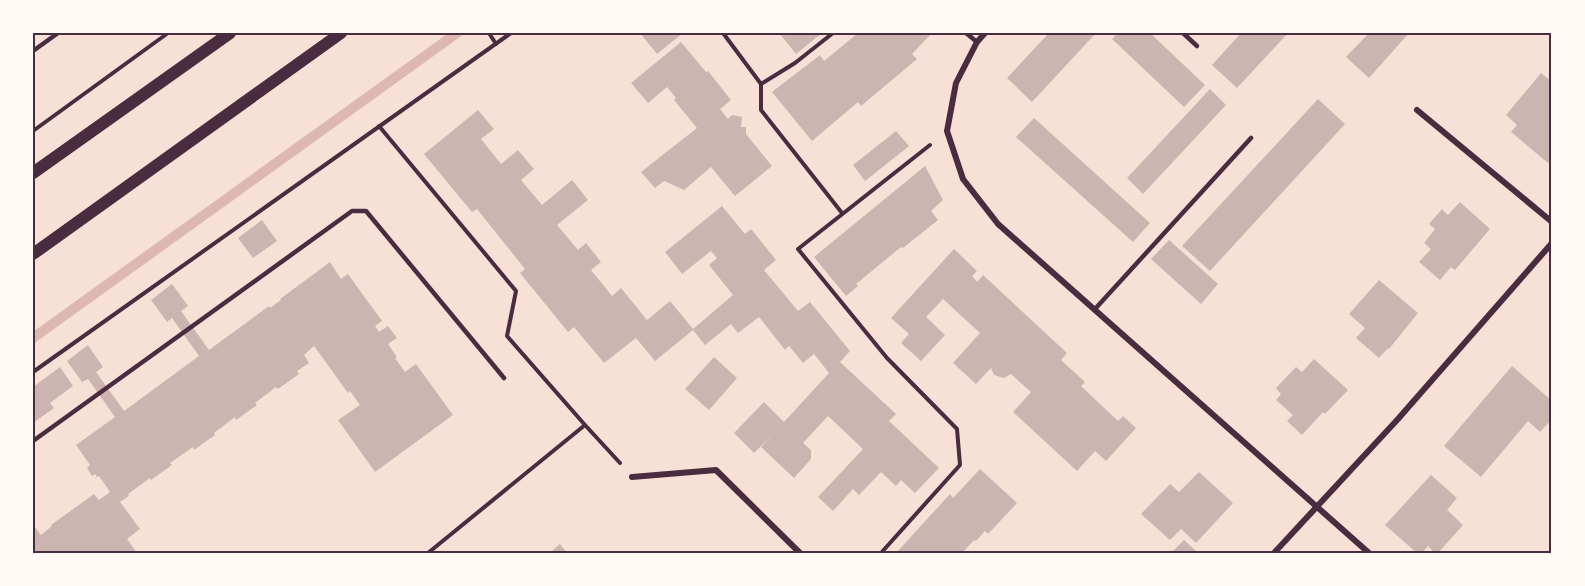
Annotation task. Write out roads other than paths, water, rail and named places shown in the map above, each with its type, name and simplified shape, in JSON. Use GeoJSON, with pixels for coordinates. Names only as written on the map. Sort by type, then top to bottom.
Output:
{"type":"FeatureCollection","features":[{"type":"Feature","properties":{"kind":"main road"},"geometry":{"type":"LineString","coordinates":[[33,173],[230,33]]}},
{"type":"Feature","properties":{"kind":"main road"},"geometry":{"type":"LineString","coordinates":[[33,254],[340,33]]}},
{"type":"Feature","properties":{"kind":"street"},"geometry":{"type":"LineString","coordinates":[[985,33],[977,42],[956,83],[947,131],[963,179],[998,224],[1369,553]]}},
{"type":"Feature","properties":{"kind":"street"},"geometry":{"type":"LineString","coordinates":[[1417,110],[1552,222]]}},
{"type":"Feature","properties":{"kind":"street"},"geometry":{"type":"LineString","coordinates":[[1274,553],[1398,419],[1552,243]]}},
{"type":"Feature","properties":{"kind":"street"},"geometry":{"type":"LineString","coordinates":[[632,477],[716,470],[800,553]]}},
{"type":"Feature","properties":{"kind":"lane"},"geometry":{"type":"LineString","coordinates":[[33,51],[58,33]]}},
{"type":"Feature","properties":{"kind":"lane"},"geometry":{"type":"LineString","coordinates":[[966,33],[977,42]]}},
{"type":"Feature","properties":{"kind":"lane"},"geometry":{"type":"LineString","coordinates":[[1183,33],[1197,46]]}},
{"type":"Feature","properties":{"kind":"lane"},"geometry":{"type":"LineString","coordinates":[[1095,309],[1251,138]]}},
{"type":"Feature","properties":{"kind":"lane"},"geometry":{"type":"LineString","coordinates":[[33,441],[352,211],[366,211],[504,378]]}},
{"type":"Feature","properties":{"kind":"waterway"},"geometry":{"type":"LineString","coordinates":[[33,338],[457,33]]}}]}
